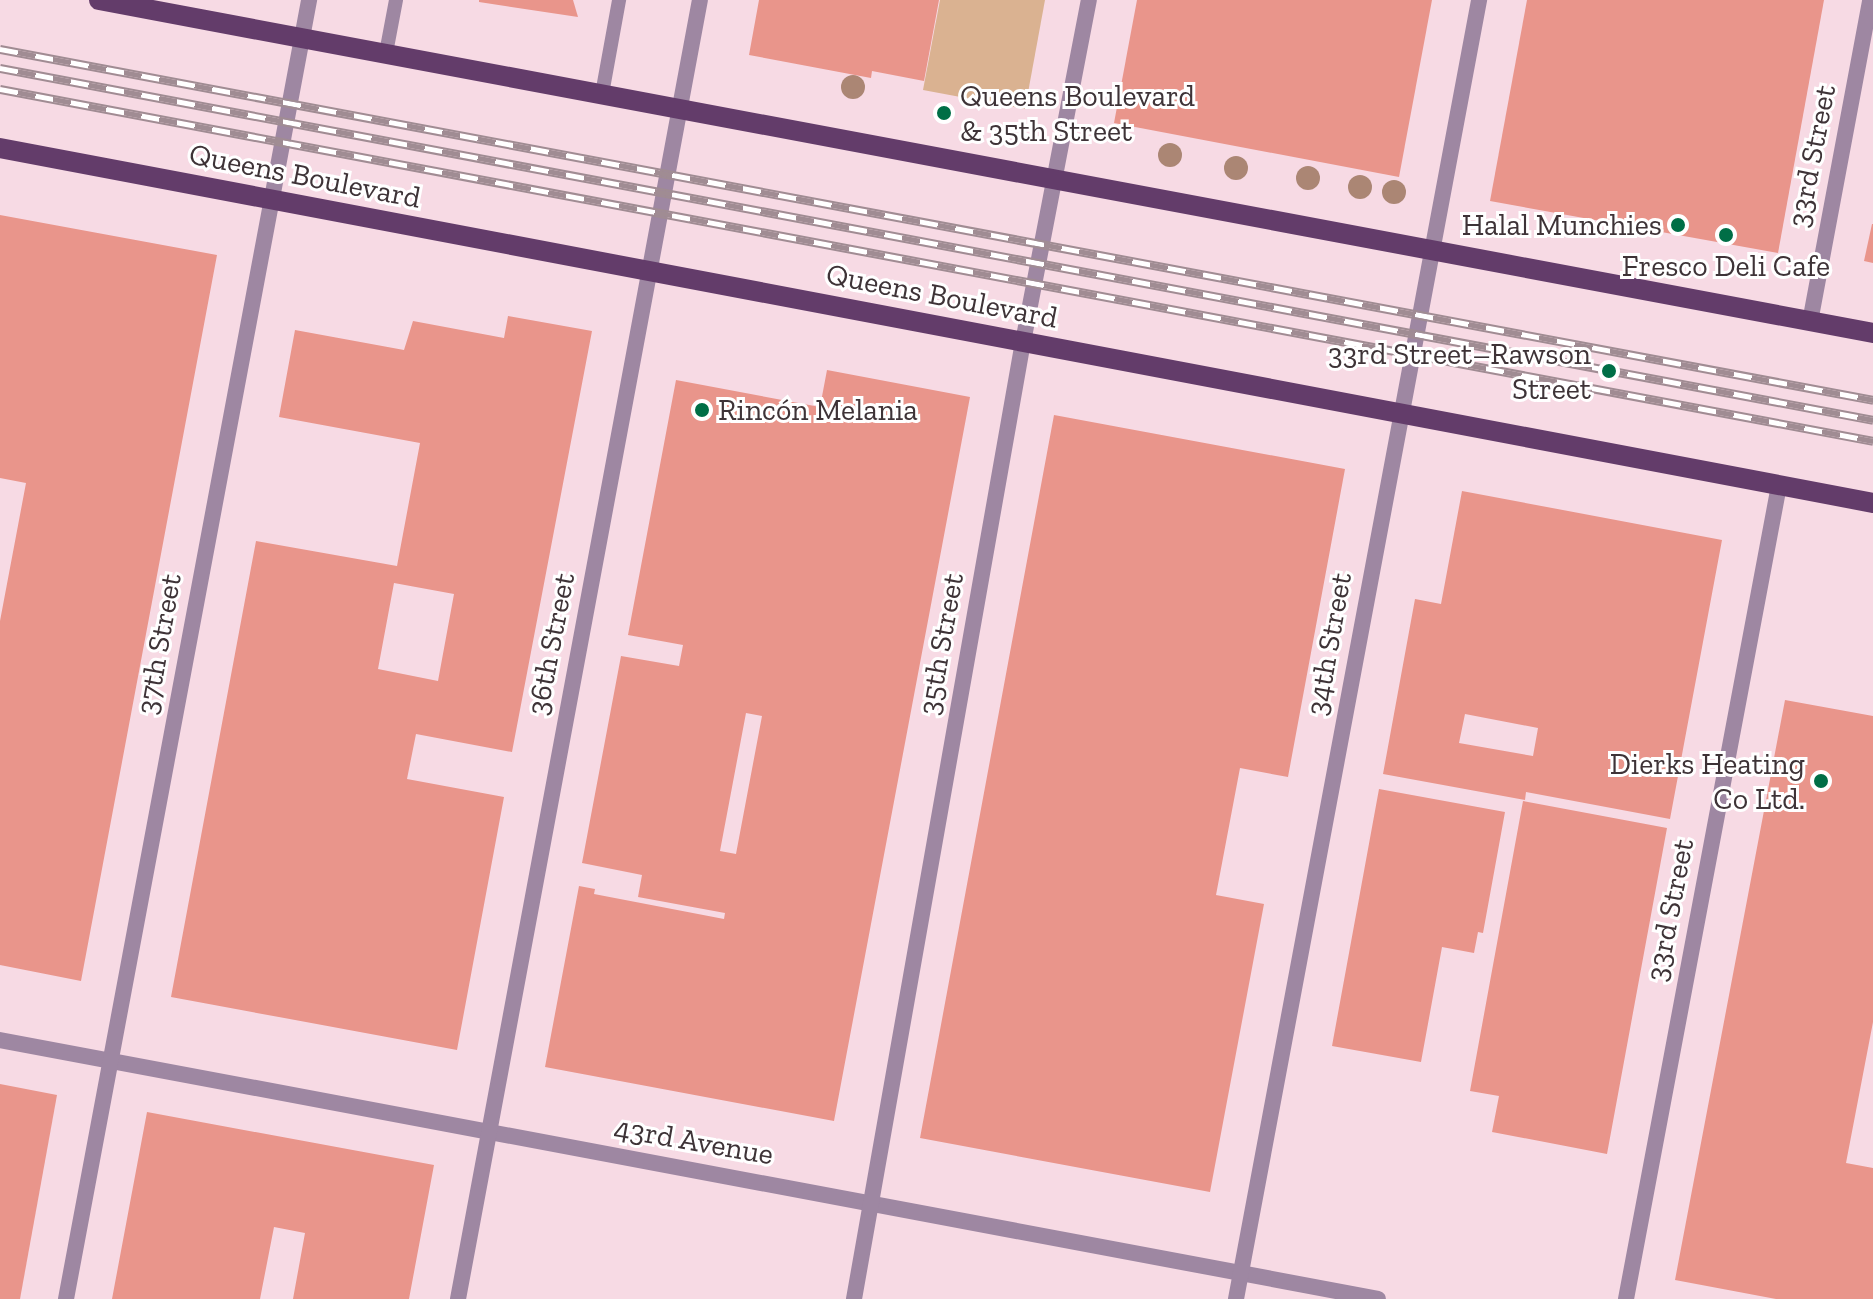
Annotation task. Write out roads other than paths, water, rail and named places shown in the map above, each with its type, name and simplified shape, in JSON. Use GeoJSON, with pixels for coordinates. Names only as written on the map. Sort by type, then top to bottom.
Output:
{"type":"FeatureCollection","features":[{"type":"Feature","properties":{"kind":"main road"},"geometry":{"type":"LineString","coordinates":[[99,0],[1873,333]]}},
{"type":"Feature","properties":{"kind":"main road","name":"Queens Boulevard"},"geometry":{"type":"LineString","coordinates":[[0,148],[1873,503]]}},
{"type":"Feature","properties":{"kind":"street","name":"37th Street"},"geometry":{"type":"LineString","coordinates":[[66,1299],[309,0]]}},
{"type":"Feature","properties":{"kind":"street","name":"36th Street"},"geometry":{"type":"LineString","coordinates":[[458,1299],[700,0]]}},
{"type":"Feature","properties":{"kind":"street","name":"35th Street"},"geometry":{"type":"LineString","coordinates":[[854,1299],[1023,342],[1089,0]]}},
{"type":"Feature","properties":{"kind":"street","name":"34th Street"},"geometry":{"type":"LineString","coordinates":[[1236,1299],[1479,0]]}},
{"type":"Feature","properties":{"kind":"street","name":"33rd Street"},"geometry":{"type":"LineString","coordinates":[[1810,322],[1870,0]]}},
{"type":"Feature","properties":{"kind":"street","name":"33rd Street"},"geometry":{"type":"LineString","coordinates":[[1626,1299],[1779,485]]}},
{"type":"Feature","properties":{"kind":"street","name":"43rd Avenue"},"geometry":{"type":"LineString","coordinates":[[0,1040],[1378,1299]]}},
{"type":"Feature","properties":{"kind":"lane"},"geometry":{"type":"LineString","coordinates":[[386,53],[396,0]]}},
{"type":"Feature","properties":{"kind":"lane"},"geometry":{"type":"LineString","coordinates":[[602,94],[619,0]]}},
{"type":"Feature","properties":{"kind":"railway"},"geometry":{"type":"LineString","coordinates":[[0,49],[1873,400]]}},
{"type":"Feature","properties":{"kind":"railway"},"geometry":{"type":"LineString","coordinates":[[0,68],[1873,420]]}},
{"type":"Feature","properties":{"kind":"railway"},"geometry":{"type":"LineString","coordinates":[[0,89],[1873,441]]}},
{"type":"Feature","properties":{"kind":"place","name":"Queens Boulevard & 35th Street"},"geometry":{"type":"Point","coordinates":[944,113]}},
{"type":"Feature","properties":{"kind":"place","name":"Halal Munchies"},"geometry":{"type":"Point","coordinates":[1678,225]}},
{"type":"Feature","properties":{"kind":"place","name":"Fresco Deli Cafe"},"geometry":{"type":"Point","coordinates":[1726,235]}},
{"type":"Feature","properties":{"kind":"place","name":"33rd Street–Rawson Street"},"geometry":{"type":"Point","coordinates":[1609,371]}},
{"type":"Feature","properties":{"kind":"place","name":"Rincón Melania"},"geometry":{"type":"Point","coordinates":[702,410]}},
{"type":"Feature","properties":{"kind":"place","name":"Dierks Heating Co Ltd."},"geometry":{"type":"Point","coordinates":[1821,781]}}]}
